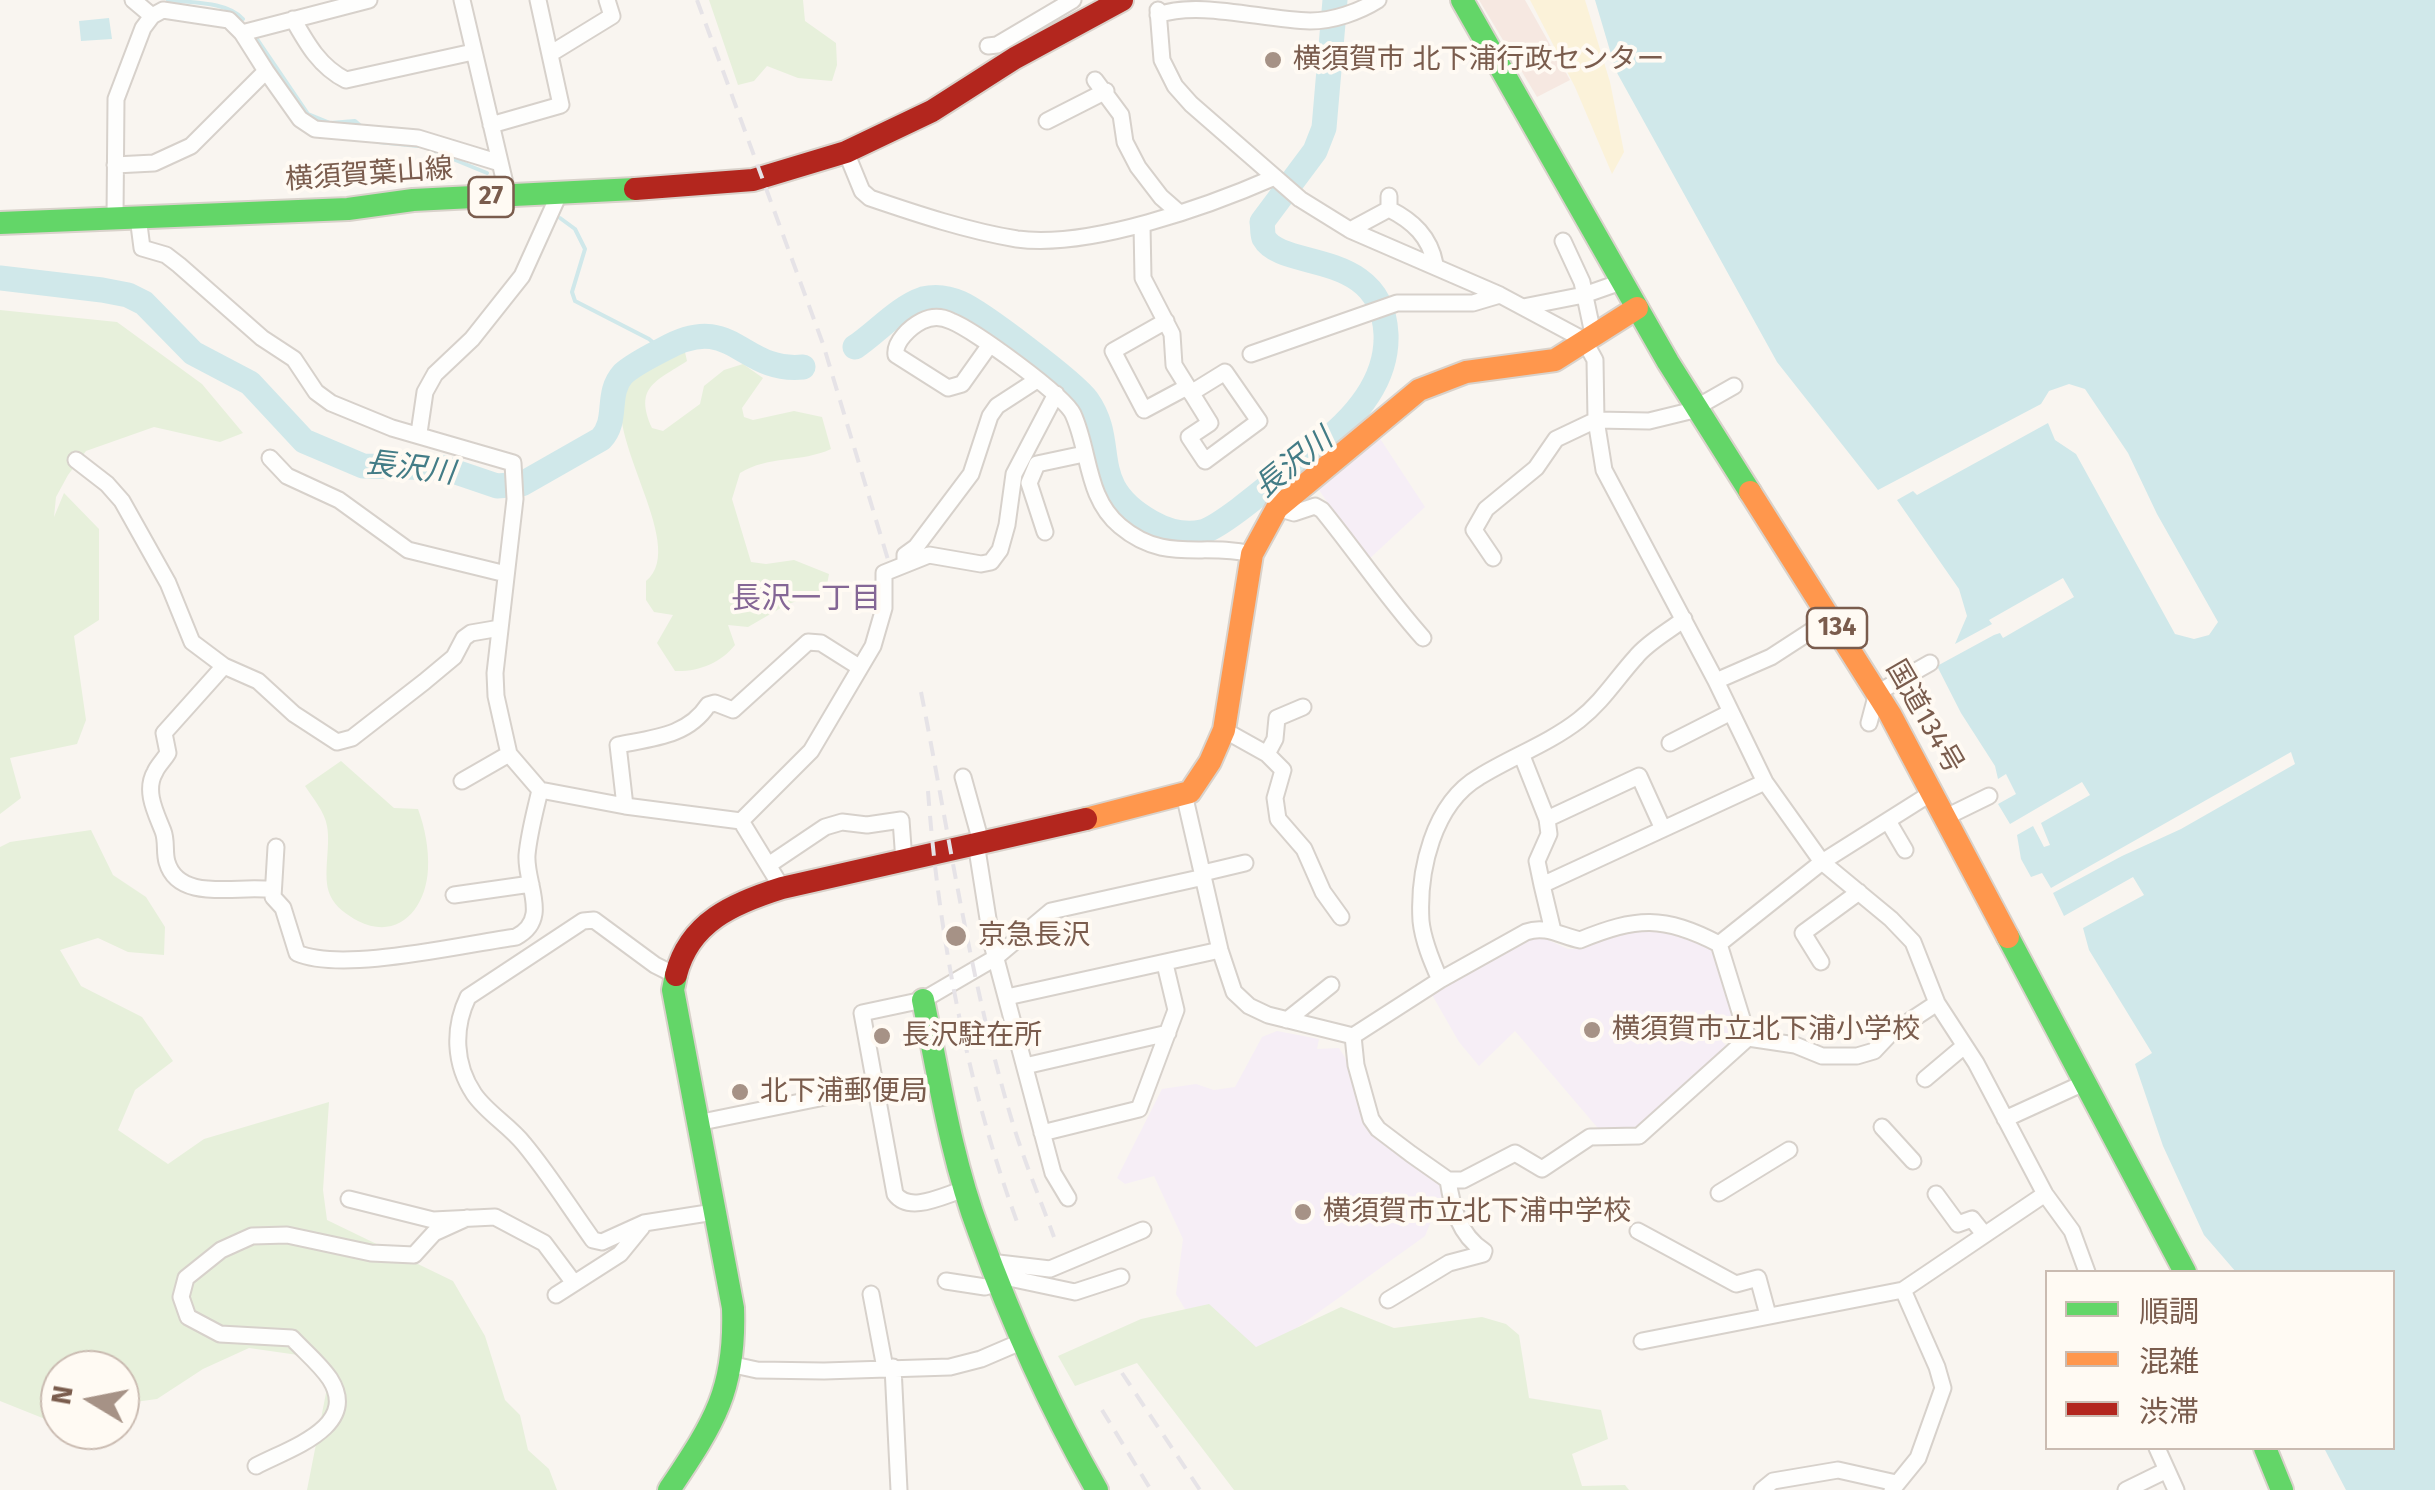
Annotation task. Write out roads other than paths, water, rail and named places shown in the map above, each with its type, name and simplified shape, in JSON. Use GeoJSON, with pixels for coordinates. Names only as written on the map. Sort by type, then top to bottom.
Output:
{"type":"FeatureCollection","features":[{"type":"Feature","properties":{"kind":"main road","name":"横須賀葉山線"},"geometry":{"type":"LineString","coordinates":[[0,223],[348,209],[413,200],[753,180],[846,152],[965,93],[1015,58],[1122,0]]}},
{"type":"Feature","properties":{"kind":"main road","name":"国道134号"},"geometry":{"type":"LineString","coordinates":[[1462,0],[1696,408],[1877,693],[2184,1270]]}},
{"type":"Feature","properties":{"kind":"main road","name":"横須賀葉山線"},"geometry":{"type":"LineString","coordinates":[[1098,12],[1154,8]]}},
{"type":"Feature","properties":{"kind":"main road"},"geometry":{"type":"LineString","coordinates":[[669,1490],[719,1413],[734,1366],[734,1308],[674,1009],[675,974],[688,944],[703,924],[722,908],[782,888],[1184,794],[1202,778],[1224,730],[1252,554],[1277,508],[1419,390],[1466,372],[1555,360],[1637,308]]}},
{"type":"Feature","properties":{"kind":"main road"},"geometry":{"type":"LineString","coordinates":[[923,1000],[965,1189],[995,1274],[1060,1426],[1097,1490]]}},
{"type":"Feature","properties":{"kind":"main road"},"geometry":{"type":"LineString","coordinates":[[2266,1450],[2282,1490]]}},
{"type":"Feature","properties":{"kind":"street"},"geometry":{"type":"LineString","coordinates":[[132,0],[152,16]]}},
{"type":"Feature","properties":{"kind":"street"},"geometry":{"type":"LineString","coordinates":[[242,33],[369,0]]}},
{"type":"Feature","properties":{"kind":"street"},"geometry":{"type":"LineString","coordinates":[[462,0],[508,196]]}},
{"type":"Feature","properties":{"kind":"street"},"geometry":{"type":"LineString","coordinates":[[491,126],[561,105],[538,0]]}},
{"type":"Feature","properties":{"kind":"street"},"geometry":{"type":"LineString","coordinates":[[550,54],[612,16],[607,0]]}},
{"type":"Feature","properties":{"kind":"street"},"geometry":{"type":"LineString","coordinates":[[988,46],[997,45],[1074,0]]}},
{"type":"Feature","properties":{"kind":"street"},"geometry":{"type":"LineString","coordinates":[[1378,0],[1348,15],[1310,21],[1192,1],[1154,8],[1162,60],[1175,86],[1300,199],[1350,230],[1436,264],[1588,337]]}},
{"type":"Feature","properties":{"kind":"street"},"geometry":{"type":"LineString","coordinates":[[500,163],[418,138],[314,129],[300,119],[242,33],[229,20],[200,15],[163,10],[152,16],[143,28],[116,99],[115,165],[126,218],[142,248],[166,255],[262,338],[294,359],[316,392],[359,417],[513,463],[515,499],[496,696],[508,754],[540,790],[741,821],[782,888]]}},
{"type":"Feature","properties":{"kind":"street"},"geometry":{"type":"LineString","coordinates":[[293,19],[330,72],[346,80],[473,52]]}},
{"type":"Feature","properties":{"kind":"street"},"geometry":{"type":"LineString","coordinates":[[115,165],[154,163],[191,146],[266,70]]}},
{"type":"Feature","properties":{"kind":"street"},"geometry":{"type":"LineString","coordinates":[[1047,121],[1101,86],[1122,115],[1125,142],[1138,167],[1160,197],[1178,211]]}},
{"type":"Feature","properties":{"kind":"street"},"geometry":{"type":"LineString","coordinates":[[846,152],[862,191],[870,198],[1003,235],[1041,240],[1104,234],[1142,225],[1280,181]]}},
{"type":"Feature","properties":{"kind":"street"},"geometry":{"type":"LineString","coordinates":[[419,433],[425,392],[435,374],[472,339],[522,276],[560,192]]}},
{"type":"Feature","properties":{"kind":"street"},"geometry":{"type":"LineString","coordinates":[[1350,230],[1389,203],[1411,220],[1432,250],[1436,264]]}},
{"type":"Feature","properties":{"kind":"street"},"geometry":{"type":"LineString","coordinates":[[1142,225],[1143,278],[1166,322],[1172,334],[1174,365],[1189,390],[1210,423],[1189,437],[1205,461],[1259,422],[1224,372],[1189,390],[1144,410],[1114,351],[1166,322]]}},
{"type":"Feature","properties":{"kind":"street"},"geometry":{"type":"LineString","coordinates":[[1563,241],[1582,282],[1588,337],[1595,360],[1596,420],[1604,470],[1716,680],[1765,782],[1822,862],[1912,942],[1937,1003],[1976,1063],[2045,1194],[2072,1231],[2085,1270]]}},
{"type":"Feature","properties":{"kind":"street"},"geometry":{"type":"LineString","coordinates":[[1523,307],[1584,295],[1622,282]]}},
{"type":"Feature","properties":{"kind":"street"},"geometry":{"type":"LineString","coordinates":[[1251,354],[1397,303],[1473,302],[1500,295]]}},
{"type":"Feature","properties":{"kind":"street"},"geometry":{"type":"LineString","coordinates":[[989,346],[962,384],[948,388],[894,350],[915,325],[938,316],[952,321],[989,346],[1056,394],[1071,410],[1101,504],[1118,525],[1147,544],[1185,552],[1232,550],[1252,554]]}},
{"type":"Feature","properties":{"kind":"street"},"geometry":{"type":"LineString","coordinates":[[907,566],[905,556],[971,474],[990,416],[997,406],[1037,380]]}},
{"type":"Feature","properties":{"kind":"street"},"geometry":{"type":"LineString","coordinates":[[1493,558],[1474,530],[1486,509],[1536,468],[1556,439],[1596,420],[1649,421],[1696,408],[1734,386]]}},
{"type":"Feature","properties":{"kind":"street"},"geometry":{"type":"LineString","coordinates":[[741,821],[811,751],[874,646],[881,626],[882,576],[929,556],[991,562],[1000,550],[1014,474],[1056,394]]}},
{"type":"Feature","properties":{"kind":"street"},"geometry":{"type":"LineString","coordinates":[[1045,532],[1029,483],[1037,464],[1084,454]]}},
{"type":"Feature","properties":{"kind":"street"},"geometry":{"type":"LineString","coordinates":[[270,458],[287,476],[339,500],[408,550],[506,574]]}},
{"type":"Feature","properties":{"kind":"street"},"geometry":{"type":"LineString","coordinates":[[76,460],[122,501],[168,584],[192,642],[224,666],[258,681],[294,714],[337,742],[352,738],[424,682],[454,657],[464,638],[500,628]]}},
{"type":"Feature","properties":{"kind":"street"},"geometry":{"type":"LineString","coordinates":[[1277,508],[1294,513],[1315,506],[1322,510],[1390,602],[1423,638]]}},
{"type":"Feature","properties":{"kind":"street"},"geometry":{"type":"LineString","coordinates":[[1716,680],[1771,657],[1831,618]]}},
{"type":"Feature","properties":{"kind":"street"},"geometry":{"type":"LineString","coordinates":[[1440,980],[1421,922],[1425,872],[1434,832],[1450,802],[1476,778],[1578,722],[1613,689],[1637,655],[1684,619]]}},
{"type":"Feature","properties":{"kind":"street"},"geometry":{"type":"LineString","coordinates":[[625,806],[618,745],[670,734],[697,722],[708,705],[715,703],[733,710],[808,642],[821,644],[859,667]]}},
{"type":"Feature","properties":{"kind":"street"},"geometry":{"type":"LineString","coordinates":[[1869,723],[1877,693],[1930,663]]}},
{"type":"Feature","properties":{"kind":"street"},"geometry":{"type":"LineString","coordinates":[[224,666],[164,732],[168,753],[153,774],[152,810],[165,834],[167,864],[183,882],[211,890],[272,890]]}},
{"type":"Feature","properties":{"kind":"street"},"geometry":{"type":"LineString","coordinates":[[1268,754],[1276,740],[1276,718],[1304,707]]}},
{"type":"Feature","properties":{"kind":"street"},"geometry":{"type":"LineString","coordinates":[[1670,742],[1731,712]]}},
{"type":"Feature","properties":{"kind":"street"},"geometry":{"type":"LineString","coordinates":[[1224,730],[1268,754],[1283,770],[1275,798],[1278,819],[1304,849],[1323,892],[1342,917]]}},
{"type":"Feature","properties":{"kind":"street"},"geometry":{"type":"LineString","coordinates":[[462,781],[508,754]]}},
{"type":"Feature","properties":{"kind":"street"},"geometry":{"type":"LineString","coordinates":[[1522,756],[1550,834],[1537,861],[1553,931]]}},
{"type":"Feature","properties":{"kind":"street"},"geometry":{"type":"LineString","coordinates":[[963,776],[979,843],[995,958],[1053,1173],[1068,1198]]}},
{"type":"Feature","properties":{"kind":"street"},"geometry":{"type":"LineString","coordinates":[[1547,819],[1639,776],[1663,830]]}},
{"type":"Feature","properties":{"kind":"street"},"geometry":{"type":"LineString","coordinates":[[1542,885],[1765,782]]}},
{"type":"Feature","properties":{"kind":"street"},"geometry":{"type":"LineString","coordinates":[[276,847],[273,898],[283,908],[297,953],[308,958],[367,958],[516,937],[533,923],[536,908],[526,861],[540,790]]}},
{"type":"Feature","properties":{"kind":"street"},"geometry":{"type":"LineString","coordinates":[[1720,944],[1822,862],[1933,792]]}},
{"type":"Feature","properties":{"kind":"street"},"geometry":{"type":"LineString","coordinates":[[1184,794],[1220,950],[1234,992],[1249,1006],[1353,1036],[1440,980],[1536,928],[1580,940],[1623,922],[1655,920],[1720,944],[1748,1038]]}},
{"type":"Feature","properties":{"kind":"street"},"geometry":{"type":"LineString","coordinates":[[1946,817],[1989,796]]}},
{"type":"Feature","properties":{"kind":"street"},"geometry":{"type":"LineString","coordinates":[[770,864],[825,827],[842,822],[867,825],[900,820],[904,861]]}},
{"type":"Feature","properties":{"kind":"street"},"geometry":{"type":"LineString","coordinates":[[1888,821],[1905,850]]}},
{"type":"Feature","properties":{"kind":"street"},"geometry":{"type":"LineString","coordinates":[[965,1189],[912,1204],[901,1202],[894,1194],[862,1013],[923,1000],[995,958],[1052,912],[1245,863]]}},
{"type":"Feature","properties":{"kind":"street"},"geometry":{"type":"LineString","coordinates":[[454,895],[531,884]]}},
{"type":"Feature","properties":{"kind":"street"},"geometry":{"type":"LineString","coordinates":[[1820,962],[1803,933],[1859,892]]}},
{"type":"Feature","properties":{"kind":"street"},"geometry":{"type":"LineString","coordinates":[[675,974],[655,965],[594,920],[584,920],[468,997],[459,1015],[457,1045],[475,1096],[523,1142],[593,1240],[602,1242],[644,1224],[714,1212]]}},
{"type":"Feature","properties":{"kind":"street"},"geometry":{"type":"LineString","coordinates":[[1007,997],[1220,950]]}},
{"type":"Feature","properties":{"kind":"street"},"geometry":{"type":"LineString","coordinates":[[1042,1133],[1139,1109],[1176,1010],[1165,964]]}},
{"type":"Feature","properties":{"kind":"street"},"geometry":{"type":"LineString","coordinates":[[1287,1020],[1331,985]]}},
{"type":"Feature","properties":{"kind":"street"},"geometry":{"type":"LineString","coordinates":[[1748,1038],[1796,1045],[1822,1056],[1858,1056],[1874,1051],[1890,1034],[1937,1003]]}},
{"type":"Feature","properties":{"kind":"street"},"geometry":{"type":"LineString","coordinates":[[1025,1066],[1168,1033]]}},
{"type":"Feature","properties":{"kind":"street"},"geometry":{"type":"LineString","coordinates":[[1353,1036],[1364,1101],[1378,1130],[1448,1180],[1462,1180],[1515,1154],[1542,1169],[1590,1137],[1639,1136],[1748,1038]]}},
{"type":"Feature","properties":{"kind":"street"},"geometry":{"type":"LineString","coordinates":[[1925,1080],[1963,1047]]}},
{"type":"Feature","properties":{"kind":"street"},"geometry":{"type":"LineString","coordinates":[[2005,1119],[2086,1082]]}},
{"type":"Feature","properties":{"kind":"street"},"geometry":{"type":"LineString","coordinates":[[696,1123],[874,1087]]}},
{"type":"Feature","properties":{"kind":"street"},"geometry":{"type":"LineString","coordinates":[[1882,1126],[1912,1161]]}},
{"type":"Feature","properties":{"kind":"street"},"geometry":{"type":"LineString","coordinates":[[1719,1192],[1788,1150]]}},
{"type":"Feature","properties":{"kind":"street"},"geometry":{"type":"LineString","coordinates":[[1388,1300],[1449,1264],[1483,1254],[1452,1208],[1448,1180]]}},
{"type":"Feature","properties":{"kind":"street"},"geometry":{"type":"LineString","coordinates":[[1936,1194],[1958,1224],[1972,1219],[1984,1234]]}},
{"type":"Feature","properties":{"kind":"street"},"geometry":{"type":"LineString","coordinates":[[1642,1341],[1903,1290],[2045,1194]]}},
{"type":"Feature","properties":{"kind":"street"},"geometry":{"type":"LineString","coordinates":[[349,1199],[434,1220],[495,1217],[538,1238],[574,1283]]}},
{"type":"Feature","properties":{"kind":"street"},"geometry":{"type":"LineString","coordinates":[[256,1466],[324,1429],[338,1410],[339,1398],[328,1376],[292,1338],[220,1334],[188,1316],[181,1297],[186,1278],[222,1250],[252,1236],[286,1234],[371,1253],[414,1254],[434,1233],[467,1218]]}},
{"type":"Feature","properties":{"kind":"street"},"geometry":{"type":"LineString","coordinates":[[556,1295],[620,1254],[644,1224]]}},
{"type":"Feature","properties":{"kind":"street"},"geometry":{"type":"LineString","coordinates":[[946,1281],[985,1287],[995,1274],[1050,1269],[1143,1230]]}},
{"type":"Feature","properties":{"kind":"street"},"geometry":{"type":"LineString","coordinates":[[1638,1231],[1736,1284],[1758,1278],[1768,1315]]}},
{"type":"Feature","properties":{"kind":"street"},"geometry":{"type":"LineString","coordinates":[[995,1274],[1075,1292],[1120,1277]]}},
{"type":"Feature","properties":{"kind":"street"},"geometry":{"type":"LineString","coordinates":[[1762,1490],[1774,1481],[1838,1470],[1894,1486],[1918,1458],[1943,1388],[1903,1290]]}},
{"type":"Feature","properties":{"kind":"street"},"geometry":{"type":"LineString","coordinates":[[871,1294],[889,1367],[899,1490]]}},
{"type":"Feature","properties":{"kind":"street"},"geometry":{"type":"LineString","coordinates":[[734,1366],[824,1372],[966,1364],[1023,1341]]}},
{"type":"Feature","properties":{"kind":"street"},"geometry":{"type":"LineString","coordinates":[[2158,1450],[2176,1490]]}},
{"type":"Feature","properties":{"kind":"street"},"geometry":{"type":"LineString","coordinates":[[2126,1490],[2167,1470]]}},
{"type":"Feature","properties":{"kind":"water"},"geometry":{"type":"Polygon","coordinates":[[[1595,0],[2435,0],[2435,1490],[2346,1490],[2325,1450],[2395,1450],[2395,1270],[2234,1270],[2204,1235],[2163,1146],[2135,1064],[2152,1053],[2089,950],[2083,928],[2144,895],[2133,877],[2064,916],[2053,893],[2181,829],[2295,764],[2291,752],[2051,888],[2042,873],[2031,877],[2021,859],[2017,835],[2033,826],[2044,847],[2050,845],[2041,823],[2090,795],[2082,782],[2010,824],[1998,804],[2016,794],[2006,774],[1998,779],[1995,766],[1937,666],[1994,635],[2000,633],[2003,638],[2074,597],[2063,578],[1955,644],[1967,616],[1959,589],[1897,500],[1913,491],[1917,495],[2048,423],[2055,440],[2076,454],[2175,634],[2194,639],[2209,635],[2218,622],[2157,514],[2128,453],[2085,389],[2069,384],[2049,391],[2041,404],[1878,490],[1777,362],[1616,71],[1595,0]]]}},
{"type":"Feature","properties":{"kind":"water"},"geometry":{"type":"Polygon","coordinates":[[[109,18],[112,39],[81,41],[79,21],[109,18]]]}},
{"type":"Feature","properties":{"kind":"waterway"},"geometry":{"type":"LineString","coordinates":[[168,0],[218,6],[243,19]]}},
{"type":"Feature","properties":{"kind":"waterway","name":"長沢川"},"geometry":{"type":"LineString","coordinates":[[855,347],[896,314],[923,299],[942,298],[960,303],[1026,348],[1087,400],[1101,433],[1110,479],[1130,508],[1163,528],[1189,533],[1213,527],[1241,508],[1352,415],[1373,386],[1385,352],[1380,307],[1368,287],[1330,266],[1274,248],[1263,234],[1262,222],[1315,151],[1324,128],[1335,0]]}},
{"type":"Feature","properties":{"kind":"waterway"},"geometry":{"type":"LineString","coordinates":[[257,39],[308,114],[330,123],[355,121],[362,127]]}},
{"type":"Feature","properties":{"kind":"waterway"},"geometry":{"type":"LineString","coordinates":[[378,142],[418,146]]}},
{"type":"Feature","properties":{"kind":"waterway"},"geometry":{"type":"LineString","coordinates":[[431,150],[487,173]]}},
{"type":"Feature","properties":{"kind":"waterway"},"geometry":{"type":"LineString","coordinates":[[560,218],[575,229],[585,249],[572,292],[575,301],[649,339],[662,350]]}},
{"type":"Feature","properties":{"kind":"waterway","name":"長沢川"},"geometry":{"type":"LineString","coordinates":[[0,278],[128,295],[144,303],[193,353],[250,383],[304,441],[363,466],[444,468],[497,486],[522,484],[601,439],[610,424],[614,390],[623,374],[687,339],[722,339],[764,361],[803,367]]}},
{"type":"Feature","properties":{"kind":"railway"},"geometry":{"type":"LineString","coordinates":[[697,0],[823,344],[889,563]]}},
{"type":"Feature","properties":{"kind":"railway"},"geometry":{"type":"LineString","coordinates":[[921,692],[983,1010],[1015,1130],[1054,1237]]}},
{"type":"Feature","properties":{"kind":"railway"},"geometry":{"type":"LineString","coordinates":[[928,791],[940,903],[959,1014],[985,1123],[1020,1230]]}},
{"type":"Feature","properties":{"kind":"railway"},"geometry":{"type":"LineString","coordinates":[[1122,1373],[1200,1490]]}},
{"type":"Feature","properties":{"kind":"railway"},"geometry":{"type":"LineString","coordinates":[[1102,1410],[1151,1490]]}},
{"type":"Feature","properties":{"kind":"place","name":"横須賀市 北下浦行政センター"},"geometry":{"type":"Point","coordinates":[1273,60]}},
{"type":"Feature","properties":{"kind":"place","name":"京急長沢"},"geometry":{"type":"Point","coordinates":[956,936]}},
{"type":"Feature","properties":{"kind":"place","name":"横須賀市立北下浦小学校"},"geometry":{"type":"Point","coordinates":[1592,1030]}},
{"type":"Feature","properties":{"kind":"place","name":"長沢駐在所"},"geometry":{"type":"Point","coordinates":[882,1036]}},
{"type":"Feature","properties":{"kind":"place","name":"北下浦郵便局"},"geometry":{"type":"Point","coordinates":[740,1092]}},
{"type":"Feature","properties":{"kind":"place","name":"横須賀市立北下浦中学校"},"geometry":{"type":"Point","coordinates":[1303,1212]}},
{"type":"Feature","properties":{"kind":"district","name":"長沢一丁目"},"geometry":{"type":"Point","coordinates":[806,600]}}]}
